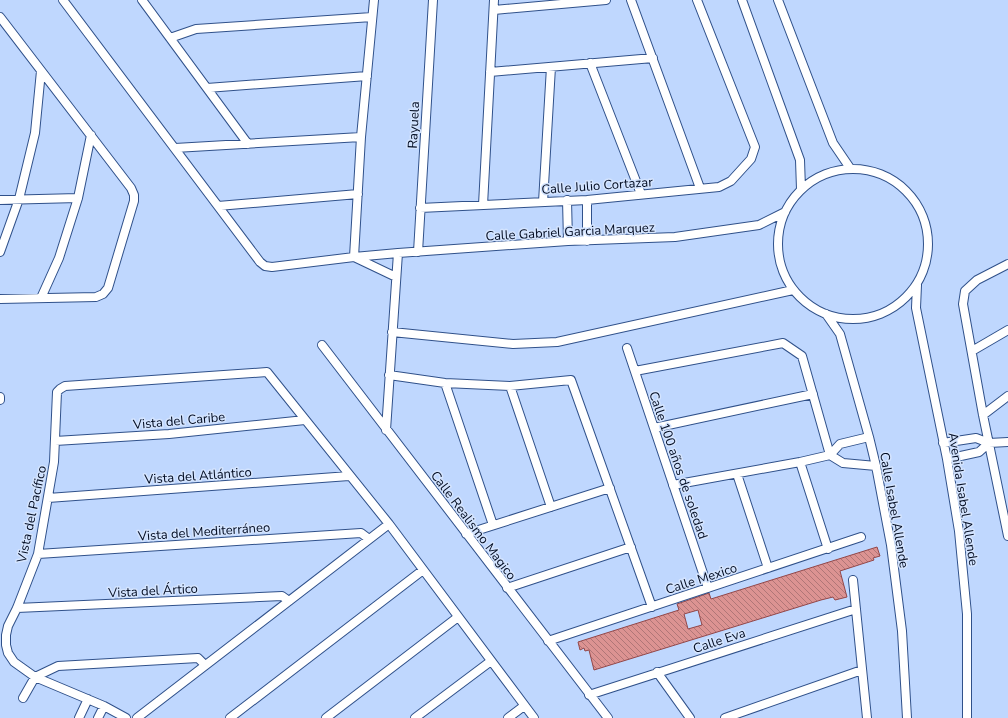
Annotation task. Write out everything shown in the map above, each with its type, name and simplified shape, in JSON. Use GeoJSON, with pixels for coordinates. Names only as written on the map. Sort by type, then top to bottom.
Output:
{"type":"FeatureCollection","features":[{"type":"Feature","properties":{"kind":"street"},"geometry":{"type":"LineString","coordinates":[[63,0],[218,206],[358,194]]}},
{"type":"Feature","properties":{"kind":"street"},"geometry":{"type":"LineString","coordinates":[[142,0],[248,144]]}},
{"type":"Feature","properties":{"kind":"street"},"geometry":{"type":"LineString","coordinates":[[374,0],[361,137],[354,257],[396,277]]}},
{"type":"Feature","properties":{"kind":"street","name":"Rayuela"},"geometry":{"type":"LineString","coordinates":[[418,252],[433,0]]}},
{"type":"Feature","properties":{"kind":"street"},"geometry":{"type":"LineString","coordinates":[[483,205],[494,0]]}},
{"type":"Feature","properties":{"kind":"street"},"geometry":{"type":"LineString","coordinates":[[494,10],[606,0]]}},
{"type":"Feature","properties":{"kind":"street"},"geometry":{"type":"LineString","coordinates":[[631,0],[700,188]]}},
{"type":"Feature","properties":{"kind":"street","name":"Calle Julio Cortazar"},"geometry":{"type":"LineString","coordinates":[[420,208],[587,200],[718,186],[731,181],[752,159],[755,147],[697,0]]}},
{"type":"Feature","properties":{"kind":"street"},"geometry":{"type":"LineString","coordinates":[[742,0],[800,160],[801,190]]}},
{"type":"Feature","properties":{"kind":"street"},"geometry":{"type":"LineString","coordinates":[[778,0],[833,143],[850,168]]}},
{"type":"Feature","properties":{"kind":"street"},"geometry":{"type":"LineString","coordinates":[[0,17],[131,188],[134,195],[134,201],[108,288],[103,294],[96,297],[0,299]]}},
{"type":"Feature","properties":{"kind":"street"},"geometry":{"type":"LineString","coordinates":[[170,38],[196,29],[372,17]]}},
{"type":"Feature","properties":{"kind":"street"},"geometry":{"type":"LineString","coordinates":[[490,72],[652,58]]}},
{"type":"Feature","properties":{"kind":"street"},"geometry":{"type":"LineString","coordinates":[[590,64],[641,194]]}},
{"type":"Feature","properties":{"kind":"street"},"geometry":{"type":"LineString","coordinates":[[543,202],[551,67]]}},
{"type":"Feature","properties":{"kind":"street"},"geometry":{"type":"LineString","coordinates":[[0,252],[19,199],[35,133],[41,71]]}},
{"type":"Feature","properties":{"kind":"street"},"geometry":{"type":"LineString","coordinates":[[207,88],[367,76]]}},
{"type":"Feature","properties":{"kind":"street"},"geometry":{"type":"LineString","coordinates":[[41,298],[59,258],[78,198],[91,136]]}},
{"type":"Feature","properties":{"kind":"street"},"geometry":{"type":"LineString","coordinates":[[175,148],[361,137]]}},
{"type":"Feature","properties":{"kind":"street"},"geometry":{"type":"LineString","coordinates":[[850,168],[870,170],[890,177],[906,190],[919,206],[926,225],[929,246],[925,266],[916,285],[903,301],[886,312],[866,318],[846,319],[826,314],[808,304],[793,290],[783,272],[778,252],[779,231],[785,212],[796,194],[811,180],[830,172],[850,168]]}},
{"type":"Feature","properties":{"kind":"street"},"geometry":{"type":"LineString","coordinates":[[0,200],[78,198]]}},
{"type":"Feature","properties":{"kind":"street"},"geometry":{"type":"LineString","coordinates":[[567,200],[568,241]]}},
{"type":"Feature","properties":{"kind":"street"},"geometry":{"type":"LineString","coordinates":[[587,200],[587,241]]}},
{"type":"Feature","properties":{"kind":"street","name":"Calle Gabriel Garcia Marquez"},"geometry":{"type":"LineString","coordinates":[[218,206],[260,262],[265,266],[272,267],[398,253],[568,241],[675,237],[760,225],[785,212]]}},
{"type":"Feature","properties":{"kind":"street"},"geometry":{"type":"LineString","coordinates":[[386,430],[398,253]]}},
{"type":"Feature","properties":{"kind":"street"},"geometry":{"type":"LineString","coordinates":[[1008,264],[977,280],[965,291],[963,304],[983,415],[1005,510],[1008,536]]}},
{"type":"Feature","properties":{"kind":"street","name":"Avenida Isabel Allende"},"geometry":{"type":"LineString","coordinates":[[916,285],[916,308],[947,460],[959,531],[967,614],[967,718]]}},
{"type":"Feature","properties":{"kind":"street"},"geometry":{"type":"LineString","coordinates":[[392,332],[513,344],[557,342],[793,290]]}},
{"type":"Feature","properties":{"kind":"street","name":"Calle Isabel Allende"},"geometry":{"type":"LineString","coordinates":[[826,314],[840,334],[876,466],[891,545],[902,630],[907,718]]}},
{"type":"Feature","properties":{"kind":"street"},"geometry":{"type":"LineString","coordinates":[[972,351],[1008,330]]}},
{"type":"Feature","properties":{"kind":"street"},"geometry":{"type":"LineString","coordinates":[[635,371],[783,343],[802,356],[830,455],[843,463],[876,466]]}},
{"type":"Feature","properties":{"kind":"street","name":"Calle Realismo Magico"},"geometry":{"type":"LineString","coordinates":[[322,345],[608,718]]}},
{"type":"Feature","properties":{"kind":"street","name":"Calle 100 años de soledad"},"geometry":{"type":"LineString","coordinates":[[627,348],[708,588]]}},
{"type":"Feature","properties":{"kind":"street","name":"Vista del Pacífico"},"geometry":{"type":"LineString","coordinates":[[126,718],[104,706],[35,677],[14,662],[8,654],[6,645],[8,626],[17,608],[38,554],[54,462],[56,441],[56,396],[60,388],[65,386],[266,372],[305,420]]}},
{"type":"Feature","properties":{"kind":"street"},"geometry":{"type":"LineString","coordinates":[[389,375],[446,382],[510,386],[571,380],[652,607]]}},
{"type":"Feature","properties":{"kind":"street"},"geometry":{"type":"LineString","coordinates":[[446,382],[493,525]]}},
{"type":"Feature","properties":{"kind":"street"},"geometry":{"type":"LineString","coordinates":[[510,386],[551,507]]}},
{"type":"Feature","properties":{"kind":"street"},"geometry":{"type":"LineString","coordinates":[[654,428],[813,394]]}},
{"type":"Feature","properties":{"kind":"street"},"geometry":{"type":"LineString","coordinates":[[983,415],[1008,396]]}},
{"type":"Feature","properties":{"kind":"street"},"geometry":{"type":"LineString","coordinates":[[305,420],[389,524],[534,718]]}},
{"type":"Feature","properties":{"kind":"street","name":"Vista del Caribe"},"geometry":{"type":"LineString","coordinates":[[56,441],[169,434],[305,420]]}},
{"type":"Feature","properties":{"kind":"street"},"geometry":{"type":"LineString","coordinates":[[673,485],[800,462],[830,455],[840,444],[869,437]]}},
{"type":"Feature","properties":{"kind":"street"},"geometry":{"type":"LineString","coordinates":[[943,443],[976,438],[989,443],[1008,442]]}},
{"type":"Feature","properties":{"kind":"street"},"geometry":{"type":"LineString","coordinates":[[947,460],[979,452],[989,443]]}},
{"type":"Feature","properties":{"kind":"street"},"geometry":{"type":"LineString","coordinates":[[800,462],[828,548]]}},
{"type":"Feature","properties":{"kind":"street"},"geometry":{"type":"LineString","coordinates":[[737,474],[768,568]]}},
{"type":"Feature","properties":{"kind":"street","name":"Vista del Atlántico"},"geometry":{"type":"LineString","coordinates":[[48,498],[349,476]]}},
{"type":"Feature","properties":{"kind":"street"},"geometry":{"type":"LineString","coordinates":[[466,534],[610,488]]}},
{"type":"Feature","properties":{"kind":"street"},"geometry":{"type":"LineString","coordinates":[[137,718],[389,524]]}},
{"type":"Feature","properties":{"kind":"street","name":"Vista del Mediterráneo"},"geometry":{"type":"LineString","coordinates":[[38,554],[361,533],[369,539]]}},
{"type":"Feature","properties":{"kind":"street","name":"Calle Mexico"},"geometry":{"type":"LineString","coordinates":[[548,641],[861,538]]}},
{"type":"Feature","properties":{"kind":"street"},"geometry":{"type":"LineString","coordinates":[[507,588],[631,547]]}},
{"type":"Feature","properties":{"kind":"street"},"geometry":{"type":"LineString","coordinates":[[230,718],[423,570]]}},
{"type":"Feature","properties":{"kind":"street"},"geometry":{"type":"LineString","coordinates":[[853,580],[867,718]]}},
{"type":"Feature","properties":{"kind":"street","name":"Vista del Ártico"},"geometry":{"type":"LineString","coordinates":[[17,608],[282,596],[289,601]]}},
{"type":"Feature","properties":{"kind":"street","name":"Calle Eva"},"geometry":{"type":"LineString","coordinates":[[590,695],[657,672],[856,609]]}},
{"type":"Feature","properties":{"kind":"street"},"geometry":{"type":"LineString","coordinates":[[326,718],[458,617]]}},
{"type":"Feature","properties":{"kind":"street"},"geometry":{"type":"LineString","coordinates":[[23,698],[35,677],[58,666],[198,658],[205,665]]}},
{"type":"Feature","properties":{"kind":"street"},"geometry":{"type":"LineString","coordinates":[[415,718],[491,661]]}},
{"type":"Feature","properties":{"kind":"street"},"geometry":{"type":"LineString","coordinates":[[725,718],[862,670]]}},
{"type":"Feature","properties":{"kind":"street"},"geometry":{"type":"LineString","coordinates":[[657,672],[690,718]]}},
{"type":"Feature","properties":{"kind":"street"},"geometry":{"type":"LineString","coordinates":[[79,718],[88,699]]}},
{"type":"Feature","properties":{"kind":"street"},"geometry":{"type":"LineString","coordinates":[[98,718],[104,706]]}},
{"type":"Feature","properties":{"kind":"street"},"geometry":{"type":"LineString","coordinates":[[508,718],[524,706]]}},
{"type":"Feature","properties":{"kind":"building"},"geometry":{"type":"Polygon","coordinates":[[[877,547],[880,556],[873,558],[874,560],[840,571],[847,597],[835,600],[833,597],[821,600],[594,670],[589,650],[585,651],[584,648],[580,650],[578,642],[679,610],[677,604],[709,593],[711,599],[877,547]],[[698,610],[684,614],[688,629],[702,625],[698,610]]]}}]}
